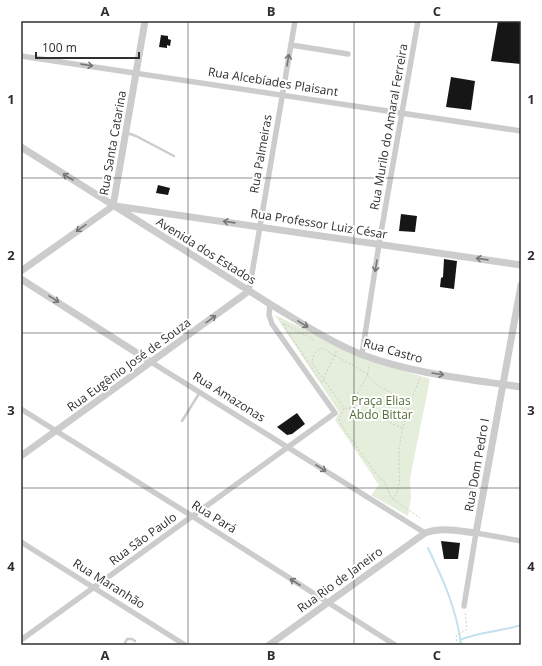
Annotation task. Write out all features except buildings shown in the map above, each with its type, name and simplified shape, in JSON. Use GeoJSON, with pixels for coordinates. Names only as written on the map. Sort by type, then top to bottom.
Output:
{"type":"FeatureCollection","features":[{"type":"Feature","properties":{"kind":"street","name":"Rua Santa Catarina"},"geometry":{"type":"LineString","coordinates":[[21,271],[113,206],[145,21]]}},
{"type":"Feature","properties":{"kind":"street","name":"Rua Palmeiras"},"geometry":{"type":"LineString","coordinates":[[249,291],[295,21]]}},
{"type":"Feature","properties":{"kind":"street","name":"Rua Murilo do Amaral Ferreira"},"geometry":{"type":"LineString","coordinates":[[362,354],[379,244],[418,21]]}},
{"type":"Feature","properties":{"kind":"street"},"geometry":{"type":"LineString","coordinates":[[291,45],[348,54]]}},
{"type":"Feature","properties":{"kind":"street","name":"Rua Alcebíades Plaisant"},"geometry":{"type":"LineString","coordinates":[[21,56],[136,72],[521,131]]}},
{"type":"Feature","properties":{"kind":"street","name":"Avenida dos Estados"},"geometry":{"type":"LineString","coordinates":[[21,147],[270,304]]}},
{"type":"Feature","properties":{"kind":"street","name":"Rua Professor Luiz César"},"geometry":{"type":"LineString","coordinates":[[113,206],[260,226],[521,265]]}},
{"type":"Feature","properties":{"kind":"street","name":"Rua Amazonas"},"geometry":{"type":"LineString","coordinates":[[21,278],[151,362],[425,533]]}},
{"type":"Feature","properties":{"kind":"street","name":"Rua Dom Pedro I"},"geometry":{"type":"LineString","coordinates":[[464,606],[521,285]]}},
{"type":"Feature","properties":{"kind":"street","name":"Rua Eugênio José de Souza"},"geometry":{"type":"LineString","coordinates":[[21,456],[249,291]]}},
{"type":"Feature","properties":{"kind":"street","name":"Rua Castro"},"geometry":{"type":"LineString","coordinates":[[270,304],[327,338],[362,354],[410,369],[521,387]]}},
{"type":"Feature","properties":{"kind":"street","name":"Rua São Paulo"},"geometry":{"type":"LineString","coordinates":[[21,640],[336,413],[272,324],[269,315],[270,304]]}},
{"type":"Feature","properties":{"kind":"street","name":"Rua Pará"},"geometry":{"type":"LineString","coordinates":[[21,409],[395,645]]}},
{"type":"Feature","properties":{"kind":"street"},"geometry":{"type":"LineString","coordinates":[[425,533],[442,529],[521,541]]}},
{"type":"Feature","properties":{"kind":"street","name":"Rua Rio de Janeiro"},"geometry":{"type":"LineString","coordinates":[[269,645],[425,533]]}},
{"type":"Feature","properties":{"kind":"street","name":"Rua Maranhão"},"geometry":{"type":"LineString","coordinates":[[21,542],[185,645]]}},
{"type":"Feature","properties":{"kind":"lane"},"geometry":{"type":"LineString","coordinates":[[126,133],[136,136],[174,156]]}},
{"type":"Feature","properties":{"kind":"lane"},"geometry":{"type":"LineString","coordinates":[[182,421],[200,392]]}},
{"type":"Feature","properties":{"kind":"lane"},"geometry":{"type":"LineString","coordinates":[[124,645],[127,639],[132,639],[135,641]]}},
{"type":"Feature","properties":{"kind":"path"},"geometry":{"type":"LineString","coordinates":[[317,341],[283,323],[322,382],[337,350]]}},
{"type":"Feature","properties":{"kind":"path"},"geometry":{"type":"LineString","coordinates":[[344,408],[312,363],[314,354],[317,350],[322,348],[368,374],[370,379],[377,385],[391,392],[409,405]]}},
{"type":"Feature","properties":{"kind":"path"},"geometry":{"type":"LineString","coordinates":[[350,408],[368,374],[370,362],[362,354]]}},
{"type":"Feature","properties":{"kind":"path"},"geometry":{"type":"LineString","coordinates":[[392,499],[398,488],[400,474],[399,456],[403,428],[409,405],[420,377]]}},
{"type":"Feature","properties":{"kind":"path"},"geometry":{"type":"LineString","coordinates":[[344,408],[375,414],[403,428]]}},
{"type":"Feature","properties":{"kind":"path"},"geometry":{"type":"LineString","coordinates":[[344,408],[339,420],[377,475],[384,481],[392,499],[420,518]]}},
{"type":"Feature","properties":{"kind":"path"},"geometry":{"type":"LineString","coordinates":[[457,645],[456,636],[466,629],[464,606]]}},
{"type":"Feature","properties":{"kind":"green space","name":"Praça Elias Abdo Bittar"},"geometry":{"type":"Polygon","coordinates":[[[275,315],[369,360],[430,379],[410,478],[411,497],[408,516],[371,495],[379,485],[335,420],[339,413],[337,409],[275,315]]]}},
{"type":"Feature","properties":{"kind":"waterway"},"geometry":{"type":"LineString","coordinates":[[428,548],[453,607],[461,645]]}},
{"type":"Feature","properties":{"kind":"waterway"},"geometry":{"type":"LineString","coordinates":[[460,640],[475,635],[521,625]]}}]}
